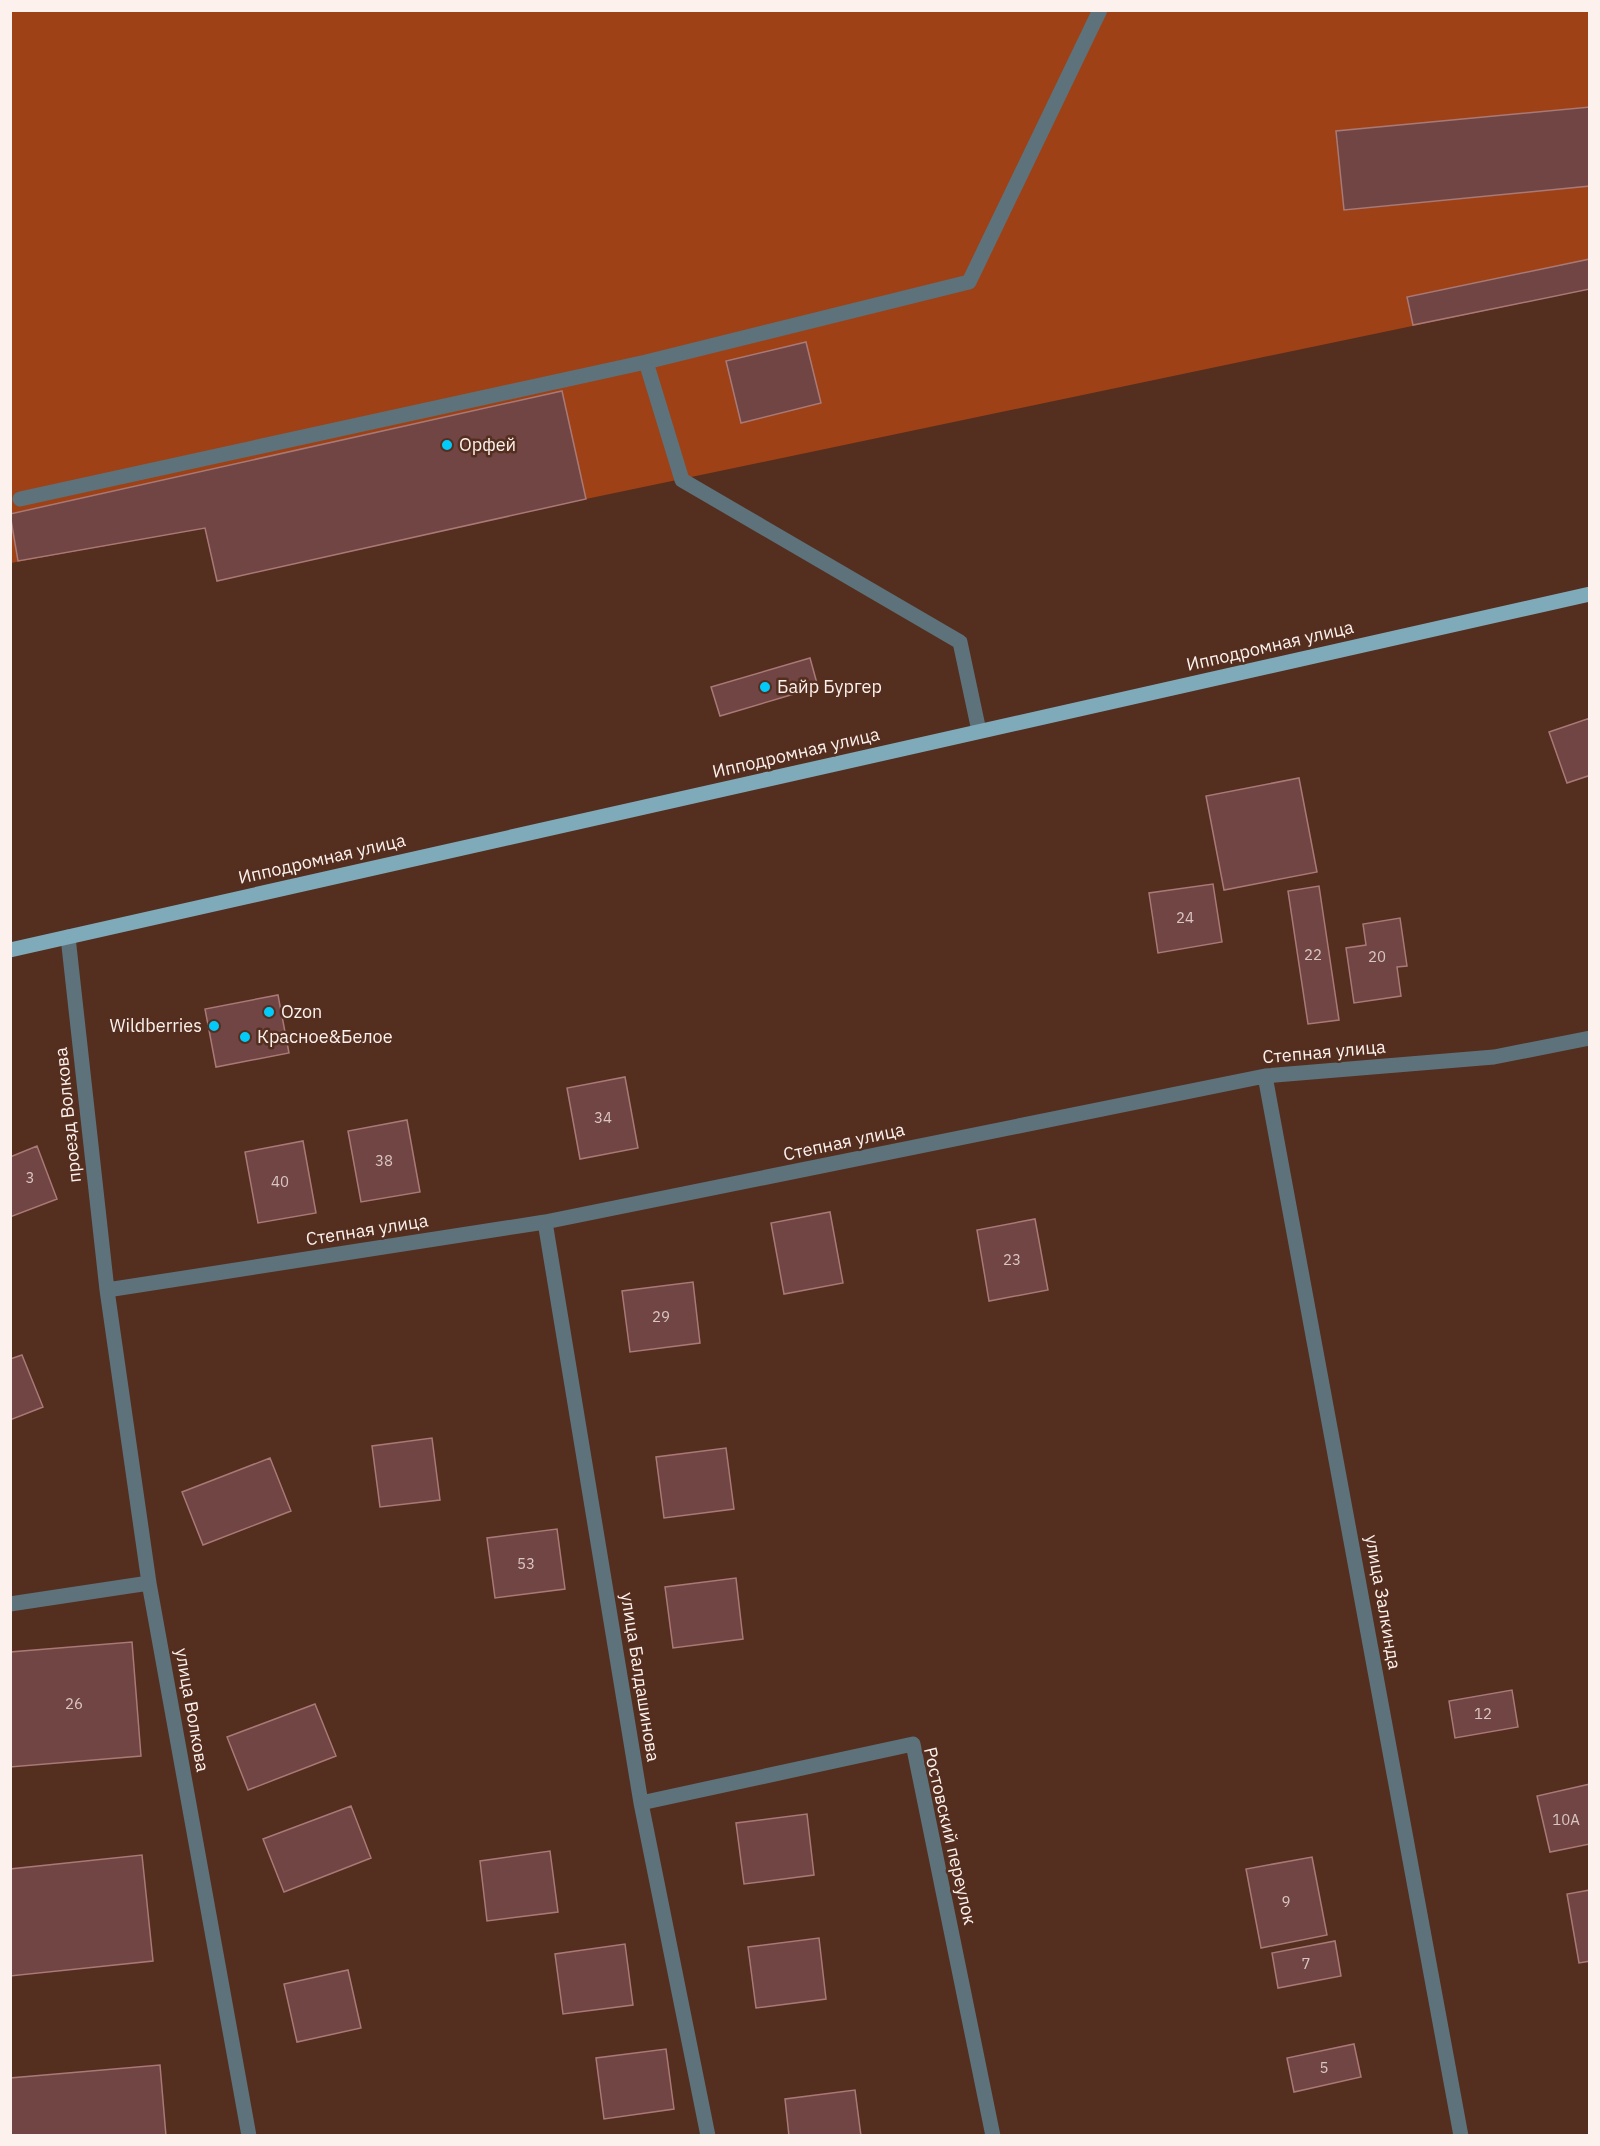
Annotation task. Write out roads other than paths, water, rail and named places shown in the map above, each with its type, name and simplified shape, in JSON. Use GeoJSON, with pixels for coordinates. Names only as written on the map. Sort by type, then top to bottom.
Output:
{"type":"FeatureCollection","features":[{"type":"Feature","properties":{"kind":"main road","name":"Ипподромная улица"},"geometry":{"type":"LineString","coordinates":[[10,950],[1590,594]]}},
{"type":"Feature","properties":{"kind":"street"},"geometry":{"type":"LineString","coordinates":[[20,499],[646,362],[969,282],[1100,10]]}},
{"type":"Feature","properties":{"kind":"street"},"geometry":{"type":"LineString","coordinates":[[646,362],[682,480],[960,642],[979,731]]}},
{"type":"Feature","properties":{"kind":"street","name":"проезд Волкова"},"geometry":{"type":"LineString","coordinates":[[68,937],[107,1290]]}},
{"type":"Feature","properties":{"kind":"street","name":"Степная улица"},"geometry":{"type":"LineString","coordinates":[[107,1290],[545,1222],[1266,1076],[1494,1057],[1590,1038]]}},
{"type":"Feature","properties":{"kind":"street","name":"улица Залкинда"},"geometry":{"type":"LineString","coordinates":[[1266,1076],[1461,2136]]}},
{"type":"Feature","properties":{"kind":"street","name":"улица Балдашинова"},"geometry":{"type":"LineString","coordinates":[[545,1222],[641,1803],[708,2136]]}},
{"type":"Feature","properties":{"kind":"street","name":"улица Волкова"},"geometry":{"type":"LineString","coordinates":[[107,1290],[149,1583],[249,2136]]}},
{"type":"Feature","properties":{"kind":"street"},"geometry":{"type":"LineString","coordinates":[[10,1604],[149,1583]]}},
{"type":"Feature","properties":{"kind":"street","name":"Ростовский переулок"},"geometry":{"type":"LineString","coordinates":[[641,1803],[913,1744],[993,2136]]}},
{"type":"Feature","properties":{"kind":"place","name":"Орфей"},"geometry":{"type":"Point","coordinates":[447,445]}},
{"type":"Feature","properties":{"kind":"place","name":"Байр Бургер"},"geometry":{"type":"Point","coordinates":[765,687]}},
{"type":"Feature","properties":{"kind":"place","name":"Ozon"},"geometry":{"type":"Point","coordinates":[269,1012]}},
{"type":"Feature","properties":{"kind":"place","name":"Wildberries"},"geometry":{"type":"Point","coordinates":[214,1026]}},
{"type":"Feature","properties":{"kind":"place","name":"Красное&Белое"},"geometry":{"type":"Point","coordinates":[245,1037]}}]}
